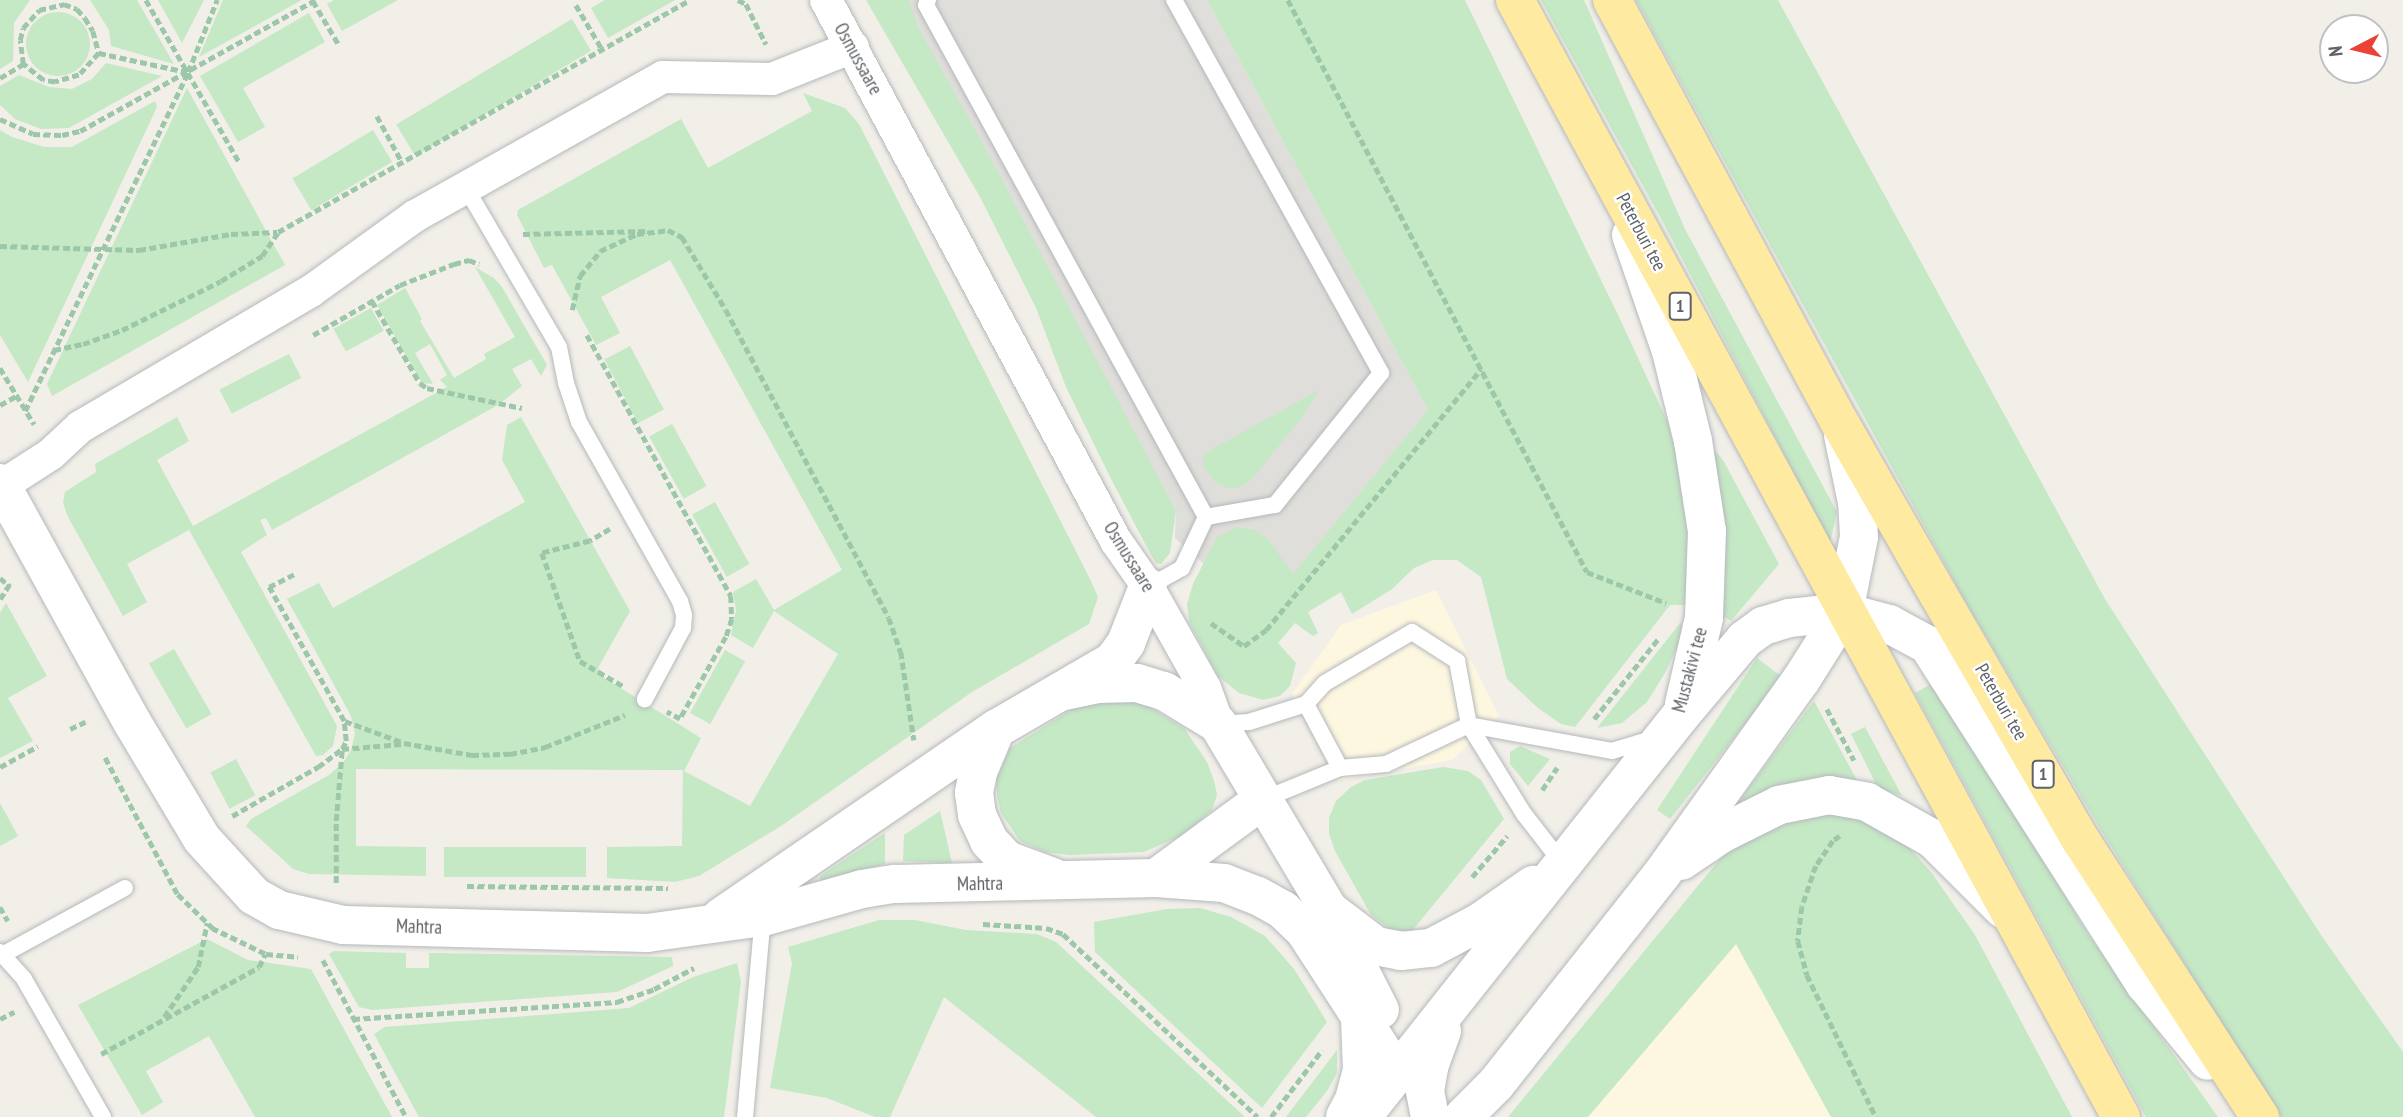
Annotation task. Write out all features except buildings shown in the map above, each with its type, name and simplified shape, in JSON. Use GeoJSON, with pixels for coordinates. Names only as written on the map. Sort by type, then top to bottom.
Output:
{"type":"FeatureCollection","features":[{"type":"Feature","properties":{"kind":"highway","name":"Peterburi tee"},"geometry":{"type":"LineString","coordinates":[[1515,0],[1844,612],[2121,1117]]}},
{"type":"Feature","properties":{"kind":"highway","name":"Peterburi tee"},"geometry":{"type":"LineString","coordinates":[[1612,0],[1840,423],[2082,842],[2260,1117]]}},
{"type":"Feature","properties":{"kind":"main road","name":"Mustakivi tee"},"geometry":{"type":"LineString","coordinates":[[1362,1117],[1415,1103],[1450,1010],[1681,715],[1704,618],[1707,531],[1693,441],[1671,351],[1608,170]]}},
{"type":"Feature","properties":{"kind":"main road","name":"Peterburi tee"},"geometry":{"type":"LineString","coordinates":[[1840,423],[1857,502],[1859,537],[1844,612]]}},
{"type":"Feature","properties":{"kind":"main road","name":"Mahtra"},"geometry":{"type":"LineString","coordinates":[[0,485],[174,795],[202,839],[254,896],[279,909],[343,925],[642,933],[708,926],[761,931],[841,894],[895,884],[1068,882]]}},
{"type":"Feature","properties":{"kind":"main road"},"geometry":{"type":"LineString","coordinates":[[708,926],[996,729],[1113,661],[1126,643],[1149,587]]}},
{"type":"Feature","properties":{"kind":"main road"},"geometry":{"type":"LineString","coordinates":[[1463,1117],[1489,1100],[1662,874],[1801,680],[1844,612]]}},
{"type":"Feature","properties":{"kind":"main road"},"geometry":{"type":"LineString","coordinates":[[1681,715],[1745,639],[1763,626],[1788,618],[1844,612],[1889,624],[1928,645],[2145,984],[2253,1117]]}},
{"type":"Feature","properties":{"kind":"main road"},"geometry":{"type":"LineString","coordinates":[[1060,692],[1097,684],[1137,683],[1164,691],[1218,724]]}},
{"type":"Feature","properties":{"kind":"main road","name":"Osmussaare"},"geometry":{"type":"LineString","coordinates":[[1218,724],[1329,910],[1379,1009],[1415,1103]]}},
{"type":"Feature","properties":{"kind":"main road"},"geometry":{"type":"LineString","coordinates":[[996,729],[978,772],[974,793],[977,815],[989,841],[1007,859],[1068,882],[1156,878],[1224,883],[1258,895],[1283,910],[1304,930],[1415,1103],[1458,1097],[1489,1100]]}},
{"type":"Feature","properties":{"kind":"main road"},"geometry":{"type":"LineString","coordinates":[[1662,874],[1721,834],[1779,805],[1829,795],[1867,802],[1933,839],[2012,917]]}},
{"type":"Feature","properties":{"kind":"main road"},"geometry":{"type":"LineString","coordinates":[[1156,878],[1262,800]]}},
{"type":"Feature","properties":{"kind":"main road"},"geometry":{"type":"LineString","coordinates":[[1329,910],[1376,946],[1401,951],[1431,948],[1480,922],[1563,864]]}},
{"type":"Feature","properties":{"kind":"main road"},"geometry":{"type":"LineString","coordinates":[[1345,1117],[1354,1100],[1362,1071],[1360,1018]]}},
{"type":"Feature","properties":{"kind":"street","name":"Osmussaare"},"geometry":{"type":"LineString","coordinates":[[826,0],[1116,541],[1149,587],[1205,688],[1218,724]]}},
{"type":"Feature","properties":{"kind":"street"},"geometry":{"type":"LineString","coordinates":[[0,485],[51,454],[80,427],[311,291],[415,216],[663,77],[772,79],[853,47]]}},
{"type":"Feature","properties":{"kind":"lane"},"geometry":{"type":"LineString","coordinates":[[928,0],[926,5],[1206,517]]}},
{"type":"Feature","properties":{"kind":"lane"},"geometry":{"type":"LineString","coordinates":[[1174,0],[1381,373],[1275,505],[1206,517]]}},
{"type":"Feature","properties":{"kind":"lane"},"geometry":{"type":"LineString","coordinates":[[466,188],[559,347],[566,383],[579,422],[680,601],[684,615],[683,628],[645,699]]}},
{"type":"Feature","properties":{"kind":"lane"},"geometry":{"type":"LineString","coordinates":[[1149,587],[1182,568],[1206,517]]}},
{"type":"Feature","properties":{"kind":"lane"},"geometry":{"type":"LineString","coordinates":[[1218,724],[1249,722],[1306,704],[1325,683],[1412,632],[1457,661],[1469,725],[1524,814],[1563,864]]}},
{"type":"Feature","properties":{"kind":"lane"},"geometry":{"type":"LineString","coordinates":[[1306,704],[1340,768]]}},
{"type":"Feature","properties":{"kind":"lane"},"geometry":{"type":"LineString","coordinates":[[1262,800],[1340,768],[1386,764],[1469,725],[1612,751],[1645,743],[1681,715]]}},
{"type":"Feature","properties":{"kind":"lane"},"geometry":{"type":"LineString","coordinates":[[103,1117],[24,979],[1,954],[125,888]]}},
{"type":"Feature","properties":{"kind":"lane"},"geometry":{"type":"LineString","coordinates":[[745,1117],[761,931]]}},
{"type":"Feature","properties":{"kind":"path"},"geometry":{"type":"LineString","coordinates":[[146,0],[239,162]]}},
{"type":"Feature","properties":{"kind":"path"},"geometry":{"type":"LineString","coordinates":[[26,411],[188,72],[217,0]]}},
{"type":"Feature","properties":{"kind":"path"},"geometry":{"type":"LineString","coordinates":[[0,119],[33,134],[62,135],[80,131],[313,0],[339,45]]}},
{"type":"Feature","properties":{"kind":"path"},"geometry":{"type":"LineString","coordinates":[[54,350],[109,335],[178,304],[262,256],[278,232],[689,0]]}},
{"type":"Feature","properties":{"kind":"path"},"geometry":{"type":"LineString","coordinates":[[738,0],[746,4],[782,75]]}},
{"type":"Feature","properties":{"kind":"path"},"geometry":{"type":"LineString","coordinates":[[1287,0],[1587,572],[1671,605]]}},
{"type":"Feature","properties":{"kind":"path"},"geometry":{"type":"LineString","coordinates":[[65,2],[77,9],[93,31],[99,53],[89,67],[68,80],[43,80],[23,64],[20,40],[23,28],[39,10],[65,2]]}},
{"type":"Feature","properties":{"kind":"path"},"geometry":{"type":"LineString","coordinates":[[576,5],[603,49]]}},
{"type":"Feature","properties":{"kind":"path"},"geometry":{"type":"LineString","coordinates":[[99,53],[188,72]]}},
{"type":"Feature","properties":{"kind":"path"},"geometry":{"type":"LineString","coordinates":[[0,78],[23,64]]}},
{"type":"Feature","properties":{"kind":"path"},"geometry":{"type":"LineString","coordinates":[[377,116],[402,162]]}},
{"type":"Feature","properties":{"kind":"path"},"geometry":{"type":"LineString","coordinates":[[488,226],[525,235],[668,230],[682,237],[726,310],[889,618],[901,652],[905,693],[915,741]]}},
{"type":"Feature","properties":{"kind":"path"},"geometry":{"type":"LineString","coordinates":[[572,310],[579,276],[600,251],[638,234],[668,230]]}},
{"type":"Feature","properties":{"kind":"path"},"geometry":{"type":"LineString","coordinates":[[0,246],[139,250],[232,233],[278,232]]}},
{"type":"Feature","properties":{"kind":"path"},"geometry":{"type":"LineString","coordinates":[[301,341],[400,285],[469,260],[484,265]]}},
{"type":"Feature","properties":{"kind":"path"},"geometry":{"type":"LineString","coordinates":[[372,302],[420,383],[427,388],[522,408]]}},
{"type":"Feature","properties":{"kind":"path"},"geometry":{"type":"LineString","coordinates":[[559,347],[585,333]]}},
{"type":"Feature","properties":{"kind":"path"},"geometry":{"type":"LineString","coordinates":[[0,368],[36,428]]}},
{"type":"Feature","properties":{"kind":"path"},"geometry":{"type":"LineString","coordinates":[[1208,621],[1244,646],[1266,630],[1481,369]]}},
{"type":"Feature","properties":{"kind":"path"},"geometry":{"type":"LineString","coordinates":[[0,405],[16,396]]}},
{"type":"Feature","properties":{"kind":"path"},"geometry":{"type":"LineString","coordinates":[[344,721],[404,743],[472,755],[510,754],[545,747],[626,714],[645,699],[580,661],[542,554],[590,541],[632,517]]}},
{"type":"Feature","properties":{"kind":"path"},"geometry":{"type":"LineString","coordinates":[[296,573],[269,587],[344,721],[347,731],[342,749],[333,887],[348,887]]}},
{"type":"Feature","properties":{"kind":"path"},"geometry":{"type":"LineString","coordinates":[[0,578],[9,584],[0,599]]}},
{"type":"Feature","properties":{"kind":"path"},"geometry":{"type":"LineString","coordinates":[[1468,882],[1524,814],[1574,744],[1661,635]]}},
{"type":"Feature","properties":{"kind":"path"},"geometry":{"type":"LineString","coordinates":[[70,729],[85,722]]}},
{"type":"Feature","properties":{"kind":"path"},"geometry":{"type":"LineString","coordinates":[[904,747],[926,734]]}},
{"type":"Feature","properties":{"kind":"path"},"geometry":{"type":"LineString","coordinates":[[229,818],[318,767],[342,749],[404,743]]}},
{"type":"Feature","properties":{"kind":"path"},"geometry":{"type":"LineString","coordinates":[[0,767],[38,746]]}},
{"type":"Feature","properties":{"kind":"path"},"geometry":{"type":"LineString","coordinates":[[1849,831],[1833,841],[1816,866],[1802,907],[1798,941],[1807,975],[1875,1117]]}},
{"type":"Feature","properties":{"kind":"path"},"geometry":{"type":"LineString","coordinates":[[454,886],[675,888]]}},
{"type":"Feature","properties":{"kind":"path"},"geometry":{"type":"LineString","coordinates":[[163,1018],[198,967],[207,923]]}},
{"type":"Feature","properties":{"kind":"path"},"geometry":{"type":"LineString","coordinates":[[979,923],[1046,928],[1063,934],[1258,1117]]}},
{"type":"Feature","properties":{"kind":"path"},"geometry":{"type":"LineString","coordinates":[[353,1019],[617,1002],[654,989],[761,931]]}},
{"type":"Feature","properties":{"kind":"path"},"geometry":{"type":"LineString","coordinates":[[101,1054],[258,967],[266,952],[322,958],[406,1117]]}},
{"type":"Feature","properties":{"kind":"path"},"geometry":{"type":"LineString","coordinates":[[1271,1117],[1331,1037],[1360,1018]]}},
{"type":"Feature","properties":{"kind":"shaded area"},"geometry":{"type":"Polygon","coordinates":[[[905,0],[1207,0],[1428,410],[1243,636],[1204,564],[1175,538],[1176,511],[911,23],[905,0]]]}},
{"type":"Feature","properties":{"kind":"shaded area"},"geometry":{"type":"Polygon","coordinates":[[[1436,590],[1499,716],[1452,760],[1338,781],[1292,694],[1341,625],[1436,590]]]}},
{"type":"Feature","properties":{"kind":"shaded area"},"geometry":{"type":"Polygon","coordinates":[[[1736,944],[1831,1117],[1588,1117],[1736,944]]]}},
{"type":"Feature","properties":{"kind":"green space"},"geometry":{"type":"Polygon","coordinates":[[[0,0],[30,0],[14,23],[13,61],[0,69],[0,0]]]}},
{"type":"Feature","properties":{"kind":"green space"},"geometry":{"type":"Polygon","coordinates":[[[90,0],[137,0],[174,64],[111,46],[109,30],[90,0]]]}},
{"type":"Feature","properties":{"kind":"green space"},"geometry":{"type":"Polygon","coordinates":[[[158,0],[204,0],[182,43],[158,0]]]}},
{"type":"Feature","properties":{"kind":"green space"},"geometry":{"type":"Polygon","coordinates":[[[223,0],[302,0],[199,57],[223,0]]]}},
{"type":"Feature","properties":{"kind":"green space"},"geometry":{"type":"Polygon","coordinates":[[[334,0],[398,0],[342,31],[327,4],[334,0]]]}},
{"type":"Feature","properties":{"kind":"green space"},"geometry":{"type":"Polygon","coordinates":[[[605,0],[675,0],[608,38],[591,8],[605,0]]]}},
{"type":"Feature","properties":{"kind":"green space"},"geometry":{"type":"Polygon","coordinates":[[[866,0],[909,0],[918,27],[989,155],[1176,511],[1170,553],[1161,564],[1156,563],[1150,553],[1111,479],[1066,387],[1036,308],[980,197],[866,0]]]}},
{"type":"Feature","properties":{"kind":"green space"},"geometry":{"type":"Polygon","coordinates":[[[1207,0],[1465,0],[1668,423],[1683,473],[1692,536],[1686,605],[1670,605],[1575,727],[1561,724],[1538,708],[1507,679],[1481,577],[1457,560],[1433,560],[1414,568],[1392,589],[1352,614],[1341,592],[1308,612],[1318,633],[1313,636],[1295,623],[1278,643],[1296,663],[1290,686],[1280,696],[1263,700],[1239,693],[1218,676],[1189,622],[1187,604],[1193,584],[1216,538],[1236,527],[1255,530],[1268,539],[1293,574],[1428,410],[1207,0]]]}},
{"type":"Feature","properties":{"kind":"green space"},"geometry":{"type":"Polygon","coordinates":[[[1541,0],[1584,0],[1685,229],[1837,512],[1830,542],[1664,224],[1541,0]]]}},
{"type":"Feature","properties":{"kind":"green space"},"geometry":{"type":"Polygon","coordinates":[[[1636,0],[1778,0],[2105,599],[2321,935],[2403,1052],[2403,1117],[2281,1117],[2102,832],[1963,597],[1636,0]]]}},
{"type":"Feature","properties":{"kind":"green space"},"geometry":{"type":"Polygon","coordinates":[[[58,12],[76,18],[84,26],[90,44],[84,62],[76,70],[58,76],[40,70],[32,62],[26,44],[32,26],[40,18],[58,12]]]}},
{"type":"Feature","properties":{"kind":"green space"},"geometry":{"type":"Polygon","coordinates":[[[309,13],[325,42],[243,88],[265,127],[238,142],[200,76],[309,13]]]}},
{"type":"Feature","properties":{"kind":"green space"},"geometry":{"type":"Polygon","coordinates":[[[572,19],[591,51],[415,156],[396,125],[572,19]]]}},
{"type":"Feature","properties":{"kind":"green space"},"geometry":{"type":"Polygon","coordinates":[[[106,63],[162,76],[69,128],[41,129],[15,119],[0,105],[0,86],[19,75],[49,87],[72,89],[92,79],[106,63]]]}},
{"type":"Feature","properties":{"kind":"green space"},"geometry":{"type":"Polygon","coordinates":[[[187,88],[285,265],[52,396],[47,384],[187,88]]]}},
{"type":"Feature","properties":{"kind":"green space"},"geometry":{"type":"Polygon","coordinates":[[[803,93],[845,108],[859,124],[1089,577],[1098,597],[1089,624],[972,692],[781,826],[699,876],[675,882],[607,878],[607,847],[682,846],[683,770],[356,769],[356,846],[426,847],[426,876],[309,874],[293,869],[246,826],[251,819],[329,775],[343,763],[351,750],[355,734],[351,716],[287,599],[319,583],[333,608],[525,502],[502,460],[507,425],[521,417],[630,611],[599,666],[598,674],[701,738],[684,771],[750,806],[838,654],[774,611],[753,648],[731,635],[736,610],[733,592],[756,579],[774,610],[842,570],[670,260],[601,297],[620,333],[596,345],[552,265],[544,268],[517,215],[518,210],[681,119],[708,168],[812,111],[803,93]]]}},
{"type":"Feature","properties":{"kind":"green space"},"geometry":{"type":"Polygon","coordinates":[[[155,101],[157,107],[28,382],[0,335],[0,130],[12,137],[44,147],[72,147],[155,101]]]}},
{"type":"Feature","properties":{"kind":"green space"},"geometry":{"type":"Polygon","coordinates":[[[373,130],[392,162],[311,210],[292,178],[373,130]]]}},
{"type":"Feature","properties":{"kind":"green space"},"geometry":{"type":"Polygon","coordinates":[[[475,267],[494,278],[502,287],[547,365],[541,376],[531,359],[512,369],[522,386],[498,405],[272,530],[266,518],[260,520],[267,535],[241,552],[337,726],[333,746],[323,755],[316,756],[189,530],[127,564],[147,602],[123,616],[67,515],[63,502],[65,492],[96,472],[95,464],[177,417],[189,441],[157,460],[193,526],[447,387],[440,380],[447,375],[430,344],[415,353],[433,384],[422,383],[377,305],[405,288],[422,319],[420,321],[454,378],[486,359],[484,354],[515,337],[475,267]]]}},
{"type":"Feature","properties":{"kind":"green space"},"geometry":{"type":"Polygon","coordinates":[[[371,308],[384,331],[346,352],[333,329],[371,308]]]}},
{"type":"Feature","properties":{"kind":"green space"},"geometry":{"type":"Polygon","coordinates":[[[630,346],[664,410],[638,423],[604,360],[630,346]]]}},
{"type":"Feature","properties":{"kind":"green space"},"geometry":{"type":"Polygon","coordinates":[[[289,354],[301,378],[232,413],[220,389],[289,354]]]}},
{"type":"Feature","properties":{"kind":"green space"},"geometry":{"type":"Polygon","coordinates":[[[1319,390],[1305,413],[1253,478],[1241,487],[1229,488],[1216,483],[1204,467],[1203,456],[1207,452],[1319,390]]]}},
{"type":"Feature","properties":{"kind":"green space"},"geometry":{"type":"Polygon","coordinates":[[[672,424],[706,486],[684,499],[649,437],[672,424]]]}},
{"type":"Feature","properties":{"kind":"green space"},"geometry":{"type":"Polygon","coordinates":[[[1709,444],[1723,460],[1779,564],[1731,621],[1714,610],[1709,444]]]}},
{"type":"Feature","properties":{"kind":"green space"},"geometry":{"type":"Polygon","coordinates":[[[715,502],[749,564],[727,577],[692,515],[715,502]]]}},
{"type":"Feature","properties":{"kind":"green space"},"geometry":{"type":"Polygon","coordinates":[[[6,603],[47,676],[8,698],[33,741],[0,758],[0,613],[6,603]]]}},
{"type":"Feature","properties":{"kind":"green space"},"geometry":{"type":"Polygon","coordinates":[[[1681,622],[1682,637],[1647,702],[1622,723],[1597,728],[1681,622]]]}},
{"type":"Feature","properties":{"kind":"green space"},"geometry":{"type":"Polygon","coordinates":[[[174,649],[212,714],[186,728],[149,664],[174,649]]]}},
{"type":"Feature","properties":{"kind":"green space"},"geometry":{"type":"Polygon","coordinates":[[[725,650],[745,661],[710,724],[690,713],[725,650]]]}},
{"type":"Feature","properties":{"kind":"green space"},"geometry":{"type":"Polygon","coordinates":[[[1757,658],[1782,677],[1670,819],[1657,810],[1757,658]]]}},
{"type":"Feature","properties":{"kind":"green space"},"geometry":{"type":"Polygon","coordinates":[[[1935,682],[2088,934],[2218,1117],[2146,1117],[1915,693],[1935,682]]]}},
{"type":"Feature","properties":{"kind":"green space"},"geometry":{"type":"Polygon","coordinates":[[[1122,699],[1146,705],[1184,728],[1207,762],[1214,781],[1217,795],[1212,810],[1185,834],[1144,852],[1070,855],[1045,852],[1020,841],[1001,813],[997,795],[996,779],[1010,748],[1077,706],[1122,699]]]}},
{"type":"Feature","properties":{"kind":"green space"},"geometry":{"type":"Polygon","coordinates":[[[1814,701],[1859,784],[1796,783],[1764,791],[1736,805],[1814,701]]]}},
{"type":"Feature","properties":{"kind":"green space"},"geometry":{"type":"Polygon","coordinates":[[[1865,727],[1902,796],[1878,788],[1851,734],[1865,727]]]}},
{"type":"Feature","properties":{"kind":"green space"},"geometry":{"type":"Polygon","coordinates":[[[1520,746],[1550,759],[1528,786],[1510,764],[1510,752],[1520,746]]]}},
{"type":"Feature","properties":{"kind":"green space"},"geometry":{"type":"Polygon","coordinates":[[[236,759],[255,795],[230,809],[210,773],[236,759]]]}},
{"type":"Feature","properties":{"kind":"green space"},"geometry":{"type":"Polygon","coordinates":[[[1443,767],[1468,771],[1481,780],[1504,819],[1411,932],[1390,929],[1371,915],[1335,851],[1329,834],[1329,818],[1336,801],[1351,787],[1365,780],[1443,767]]]}},
{"type":"Feature","properties":{"kind":"green space"},"geometry":{"type":"Polygon","coordinates":[[[0,803],[18,836],[0,846],[0,803]]]}},
{"type":"Feature","properties":{"kind":"green space"},"geometry":{"type":"Polygon","coordinates":[[[940,811],[952,863],[903,861],[904,835],[940,811]]]}},
{"type":"Feature","properties":{"kind":"green space"},"geometry":{"type":"Polygon","coordinates":[[[1845,814],[1897,834],[1931,872],[1975,935],[2072,1117],[1831,1117],[1736,944],[1588,1117],[1508,1117],[1724,854],[1794,816],[1845,814]]]}},
{"type":"Feature","properties":{"kind":"green space"},"geometry":{"type":"Polygon","coordinates":[[[885,833],[885,864],[820,881],[820,876],[885,833]]]}},
{"type":"Feature","properties":{"kind":"green space"},"geometry":{"type":"Polygon","coordinates":[[[444,847],[586,847],[586,877],[444,877],[444,847]]]}},
{"type":"Feature","properties":{"kind":"green space"},"geometry":{"type":"Polygon","coordinates":[[[1200,908],[1231,917],[1265,936],[1294,969],[1327,1022],[1262,1108],[1095,952],[1094,922],[1167,909],[1200,908]]]}},
{"type":"Feature","properties":{"kind":"green space"},"geometry":{"type":"Polygon","coordinates":[[[879,920],[915,920],[966,930],[1037,934],[1056,942],[1245,1117],[1096,1117],[944,997],[890,1117],[875,1117],[827,1098],[770,1088],[792,963],[788,947],[879,920]]]}},
{"type":"Feature","properties":{"kind":"green space"},"geometry":{"type":"Polygon","coordinates":[[[207,939],[248,960],[311,969],[392,1117],[255,1117],[209,1036],[146,1071],[163,1102],[142,1115],[78,1005],[207,939]]]}},
{"type":"Feature","properties":{"kind":"green space"},"geometry":{"type":"Polygon","coordinates":[[[334,951],[406,953],[406,968],[429,968],[429,953],[672,957],[673,966],[617,992],[372,1010],[359,1007],[329,954],[334,951]]]}},
{"type":"Feature","properties":{"kind":"green space"},"geometry":{"type":"Polygon","coordinates":[[[737,963],[741,982],[724,1117],[419,1117],[374,1034],[385,1027],[629,1008],[693,977],[737,963]]]}},
{"type":"Feature","properties":{"kind":"green space"},"geometry":{"type":"Polygon","coordinates":[[[1337,1050],[1337,1073],[1327,1091],[1306,1117],[1286,1117],[1337,1050]]]}}]}
